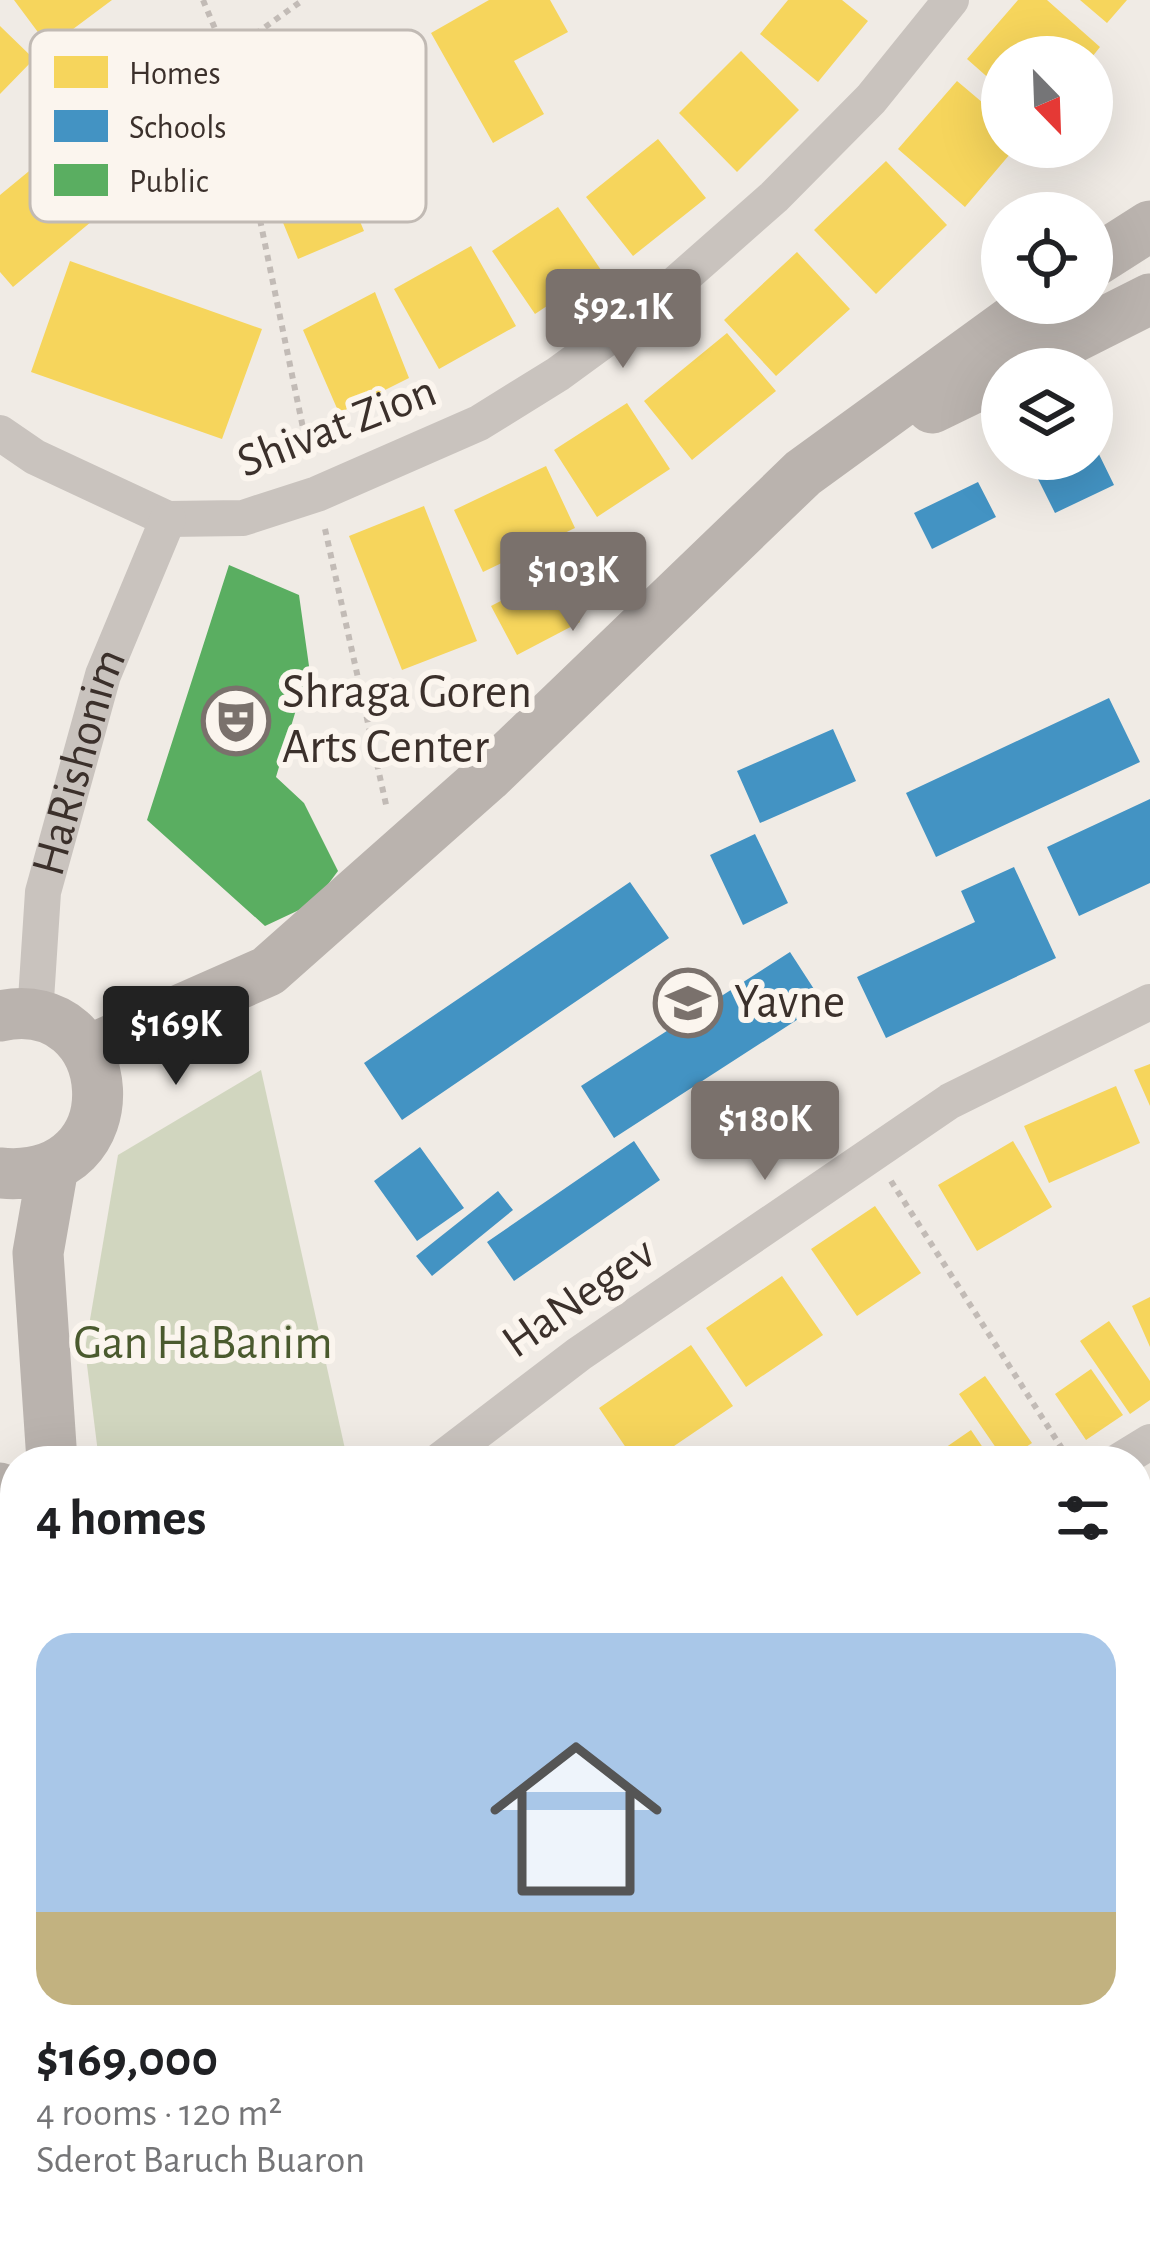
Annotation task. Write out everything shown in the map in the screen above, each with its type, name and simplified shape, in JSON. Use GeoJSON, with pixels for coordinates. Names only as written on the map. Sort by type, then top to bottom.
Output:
{"type":"FeatureCollection","features":[{"type":"Feature","properties":{"kind":"street","name":"Shivat Zion"},"geometry":{"type":"LineString","coordinates":[[167,519],[243,518],[317,494],[479,423],[558,374],[647,309],[773,196],[871,99],[951,0]]}},
{"type":"Feature","properties":{"kind":"street"},"geometry":{"type":"LineString","coordinates":[[1058,348],[1146,309],[1116,247]]}},
{"type":"Feature","properties":{"kind":"street"},"geometry":{"type":"LineString","coordinates":[[88,1051],[268,971],[504,761],[803,472],[1008,324]]}},
{"type":"Feature","properties":{"kind":"street"},"geometry":{"type":"LineString","coordinates":[[803,472],[981,384]]}},
{"type":"Feature","properties":{"kind":"street"},"geometry":{"type":"LineString","coordinates":[[0,433],[35,457],[167,519]]}},
{"type":"Feature","properties":{"kind":"street","name":"HaRishonim"},"geometry":{"type":"LineString","coordinates":[[18,1015],[43,892],[103,674],[167,519]]}},
{"type":"Feature","properties":{"kind":"street","name":"HaNegev"},"geometry":{"type":"LineString","coordinates":[[459,1446],[579,1354],[950,1101],[1150,1002]]}},
{"type":"Feature","properties":{"kind":"street"},"geometry":{"type":"LineString","coordinates":[[99,1108],[188,1009]]}},
{"type":"Feature","properties":{"kind":"street"},"geometry":{"type":"LineString","coordinates":[[0,1173],[25,1175],[53,1167],[74,1153],[90,1133],[99,1108],[100,1088],[88,1051],[74,1034],[18,1015]]}},
{"type":"Feature","properties":{"kind":"street"},"geometry":{"type":"LineString","coordinates":[[51,1446],[38,1252],[53,1167]]}},
{"type":"Feature","properties":{"kind":"path"},"geometry":{"type":"LineString","coordinates":[[203,0],[216,30]]}},
{"type":"Feature","properties":{"kind":"path"},"geometry":{"type":"LineString","coordinates":[[261,30],[303,0]]}},
{"type":"Feature","properties":{"kind":"path"},"geometry":{"type":"LineString","coordinates":[[261,222],[398,856]]}},
{"type":"Feature","properties":{"kind":"path"},"geometry":{"type":"LineString","coordinates":[[873,1153],[1060,1446]]}},
{"type":"Feature","properties":{"kind":"green space","name":"Gan HaBanim"},"geometry":{"type":"Polygon","coordinates":[[[261,1070],[344,1446],[97,1446],[85,1349],[118,1155],[261,1070]]]}},
{"type":"Feature","properties":{"kind":"building: Homes"},"geometry":{"type":"Polygon","coordinates":[[[14,0],[112,0],[72,30],[36,30],[14,0]]]}},
{"type":"Feature","properties":{"kind":"building: Homes"},"geometry":{"type":"Polygon","coordinates":[[[489,0],[550,0],[568,32],[514,61],[544,114],[493,143],[431,33],[489,0]]]}},
{"type":"Feature","properties":{"kind":"building: Homes"},"geometry":{"type":"Polygon","coordinates":[[[788,0],[842,0],[868,21],[818,82],[760,34],[788,0]]]}},
{"type":"Feature","properties":{"kind":"building: Homes"},"geometry":{"type":"Polygon","coordinates":[[[1018,0],[1047,0],[1088,36],[987,36],[1018,0]]]}},
{"type":"Feature","properties":{"kind":"building: Homes"},"geometry":{"type":"Polygon","coordinates":[[[1080,0],[1127,0],[1107,23],[1080,0]]]}},
{"type":"Feature","properties":{"kind":"building: Homes"},"geometry":{"type":"Polygon","coordinates":[[[0,26],[30,55],[30,63],[0,94],[0,26]]]}},
{"type":"Feature","properties":{"kind":"building: Homes"},"geometry":{"type":"Polygon","coordinates":[[[981,43],[981,71],[967,59],[981,43]]]}},
{"type":"Feature","properties":{"kind":"building: Homes"},"geometry":{"type":"Polygon","coordinates":[[[741,51],[799,110],[737,172],[679,113],[741,51]]]}},
{"type":"Feature","properties":{"kind":"building: Homes"},"geometry":{"type":"Polygon","coordinates":[[[957,81],[981,101],[981,168],[998,168],[965,207],[898,149],[957,81]]]}},
{"type":"Feature","properties":{"kind":"building: Homes"},"geometry":{"type":"Polygon","coordinates":[[[658,139],[706,198],[633,256],[586,197],[658,139]]]}},
{"type":"Feature","properties":{"kind":"building: Homes"},"geometry":{"type":"Polygon","coordinates":[[[886,161],[947,225],[876,294],[814,230],[886,161]]]}},
{"type":"Feature","properties":{"kind":"building: Homes"},"geometry":{"type":"Polygon","coordinates":[[[30,170],[30,222],[91,222],[13,287],[0,272],[0,195],[30,170]]]}},
{"type":"Feature","properties":{"kind":"building: Homes"},"geometry":{"type":"Polygon","coordinates":[[[558,207],[601,270],[535,314],[492,251],[558,207]]]}},
{"type":"Feature","properties":{"kind":"building: Homes"},"geometry":{"type":"Polygon","coordinates":[[[283,222],[360,222],[364,231],[298,259],[283,222]]]}},
{"type":"Feature","properties":{"kind":"building: Homes"},"geometry":{"type":"Polygon","coordinates":[[[471,246],[516,326],[439,369],[394,289],[471,246]]]}},
{"type":"Feature","properties":{"kind":"building: Homes"},"geometry":{"type":"Polygon","coordinates":[[[797,252],[850,309],[776,376],[724,320],[797,252]]]}},
{"type":"Feature","properties":{"kind":"building: Homes"},"geometry":{"type":"Polygon","coordinates":[[[70,261],[262,329],[222,439],[31,372],[70,261]]]}},
{"type":"Feature","properties":{"kind":"building: Homes"},"geometry":{"type":"Polygon","coordinates":[[[375,292],[409,378],[339,413],[303,330],[375,292]]]}},
{"type":"Feature","properties":{"kind":"building: Homes"},"geometry":{"type":"Polygon","coordinates":[[[727,333],[776,391],[692,460],[644,401],[727,333]]]}},
{"type":"Feature","properties":{"kind":"building: Homes"},"geometry":{"type":"Polygon","coordinates":[[[627,403],[670,469],[597,517],[554,450],[627,403]]]}},
{"type":"Feature","properties":{"kind":"building: Homes"},"geometry":{"type":"Polygon","coordinates":[[[546,466],[575,528],[483,572],[454,510],[546,466]]]}},
{"type":"Feature","properties":{"kind":"building: Homes"},"geometry":{"type":"Polygon","coordinates":[[[424,506],[477,641],[402,670],[349,536],[424,506]]]}},
{"type":"Feature","properties":{"kind":"building: Homes"},"geometry":{"type":"Polygon","coordinates":[[[554,574],[580,622],[517,655],[491,606],[554,574]]]}},
{"type":"Feature","properties":{"kind":"building: Homes"},"geometry":{"type":"Polygon","coordinates":[[[1150,1064],[1150,1106],[1134,1070],[1150,1064]]]}},
{"type":"Feature","properties":{"kind":"building: Homes"},"geometry":{"type":"Polygon","coordinates":[[[1116,1086],[1140,1143],[1049,1183],[1024,1126],[1116,1086]]]}},
{"type":"Feature","properties":{"kind":"building: Homes"},"geometry":{"type":"Polygon","coordinates":[[[1013,1141],[1052,1207],[977,1251],[938,1185],[1013,1141]]]}},
{"type":"Feature","properties":{"kind":"building: Homes"},"geometry":{"type":"Polygon","coordinates":[[[875,1206],[921,1273],[857,1316],[811,1249],[875,1206]]]}},
{"type":"Feature","properties":{"kind":"building: Homes"},"geometry":{"type":"Polygon","coordinates":[[[782,1276],[823,1335],[746,1387],[706,1328],[782,1276]]]}},
{"type":"Feature","properties":{"kind":"building: Homes"},"geometry":{"type":"Polygon","coordinates":[[[1150,1297],[1150,1347],[1132,1306],[1150,1297]]]}},
{"type":"Feature","properties":{"kind":"building: Homes"},"geometry":{"type":"Polygon","coordinates":[[[1109,1321],[1150,1381],[1150,1400],[1130,1414],[1080,1341],[1109,1321]]]}},
{"type":"Feature","properties":{"kind":"building: Homes"},"geometry":{"type":"Polygon","coordinates":[[[691,1345],[733,1406],[674,1446],[625,1446],[599,1408],[691,1345]]]}},
{"type":"Feature","properties":{"kind":"building: Homes"},"geometry":{"type":"Polygon","coordinates":[[[1091,1369],[1123,1415],[1086,1440],[1055,1394],[1091,1369]]]}},
{"type":"Feature","properties":{"kind":"building: Homes"},"geometry":{"type":"Polygon","coordinates":[[[985,1376],[1032,1443],[995,1446],[959,1394],[985,1376]]]}},
{"type":"Feature","properties":{"kind":"building: Homes"},"geometry":{"type":"Polygon","coordinates":[[[971,1430],[982,1446],[948,1446],[971,1430]]]}},
{"type":"Feature","properties":{"kind":"building: Schools"},"geometry":{"type":"Polygon","coordinates":[[[1038,480],[1112,480],[1114,485],[1055,513],[1038,480]]]}},
{"type":"Feature","properties":{"kind":"building: Schools"},"geometry":{"type":"Polygon","coordinates":[[[978,482],[996,517],[932,549],[914,513],[978,482]]]}},
{"type":"Feature","properties":{"kind":"building: Schools"},"geometry":{"type":"Polygon","coordinates":[[[1109,698],[1140,762],[936,857],[906,793],[1109,698]]]}},
{"type":"Feature","properties":{"kind":"building: Schools"},"geometry":{"type":"Polygon","coordinates":[[[833,729],[856,781],[760,823],[737,771],[833,729]]]}},
{"type":"Feature","properties":{"kind":"building: Schools"},"geometry":{"type":"Polygon","coordinates":[[[1150,799],[1150,883],[1079,916],[1047,847],[1150,799]]]}},
{"type":"Feature","properties":{"kind":"building: Schools"},"geometry":{"type":"Polygon","coordinates":[[[755,834],[788,903],[743,925],[710,855],[755,834]]]}},
{"type":"Feature","properties":{"kind":"building: Schools"},"geometry":{"type":"Polygon","coordinates":[[[1014,867],[1056,958],[886,1038],[857,977],[975,922],[961,891],[1014,867]]]}},
{"type":"Feature","properties":{"kind":"building: Schools"},"geometry":{"type":"Polygon","coordinates":[[[630,882],[669,938],[402,1120],[364,1063],[630,882]]]}},
{"type":"Feature","properties":{"kind":"building: Schools"},"geometry":{"type":"Polygon","coordinates":[[[790,952],[823,1003],[614,1138],[581,1086],[790,952]]]}},
{"type":"Feature","properties":{"kind":"building: Schools"},"geometry":{"type":"Polygon","coordinates":[[[634,1141],[660,1180],[514,1281],[487,1242],[634,1141]]]}},
{"type":"Feature","properties":{"kind":"building: Schools"},"geometry":{"type":"Polygon","coordinates":[[[420,1147],[464,1208],[417,1241],[374,1181],[420,1147]]]}},
{"type":"Feature","properties":{"kind":"building: Schools"},"geometry":{"type":"Polygon","coordinates":[[[498,1191],[513,1210],[432,1276],[416,1256],[498,1191]]]}},
{"type":"Feature","properties":{"kind":"building: Public","name":"Shraga Goren Arts Center"},"geometry":{"type":"Polygon","coordinates":[[[229,565],[299,595],[309,666],[276,777],[304,803],[338,871],[314,903],[265,926],[147,820],[229,565]]]}},
{"type":"Feature","properties":{"kind":"place","name":"Shraga Goren Arts Center"},"geometry":{"type":"Point","coordinates":[236,721]}},
{"type":"Feature","properties":{"kind":"place","name":"Yavne"},"geometry":{"type":"Point","coordinates":[688,1003]}}]}
